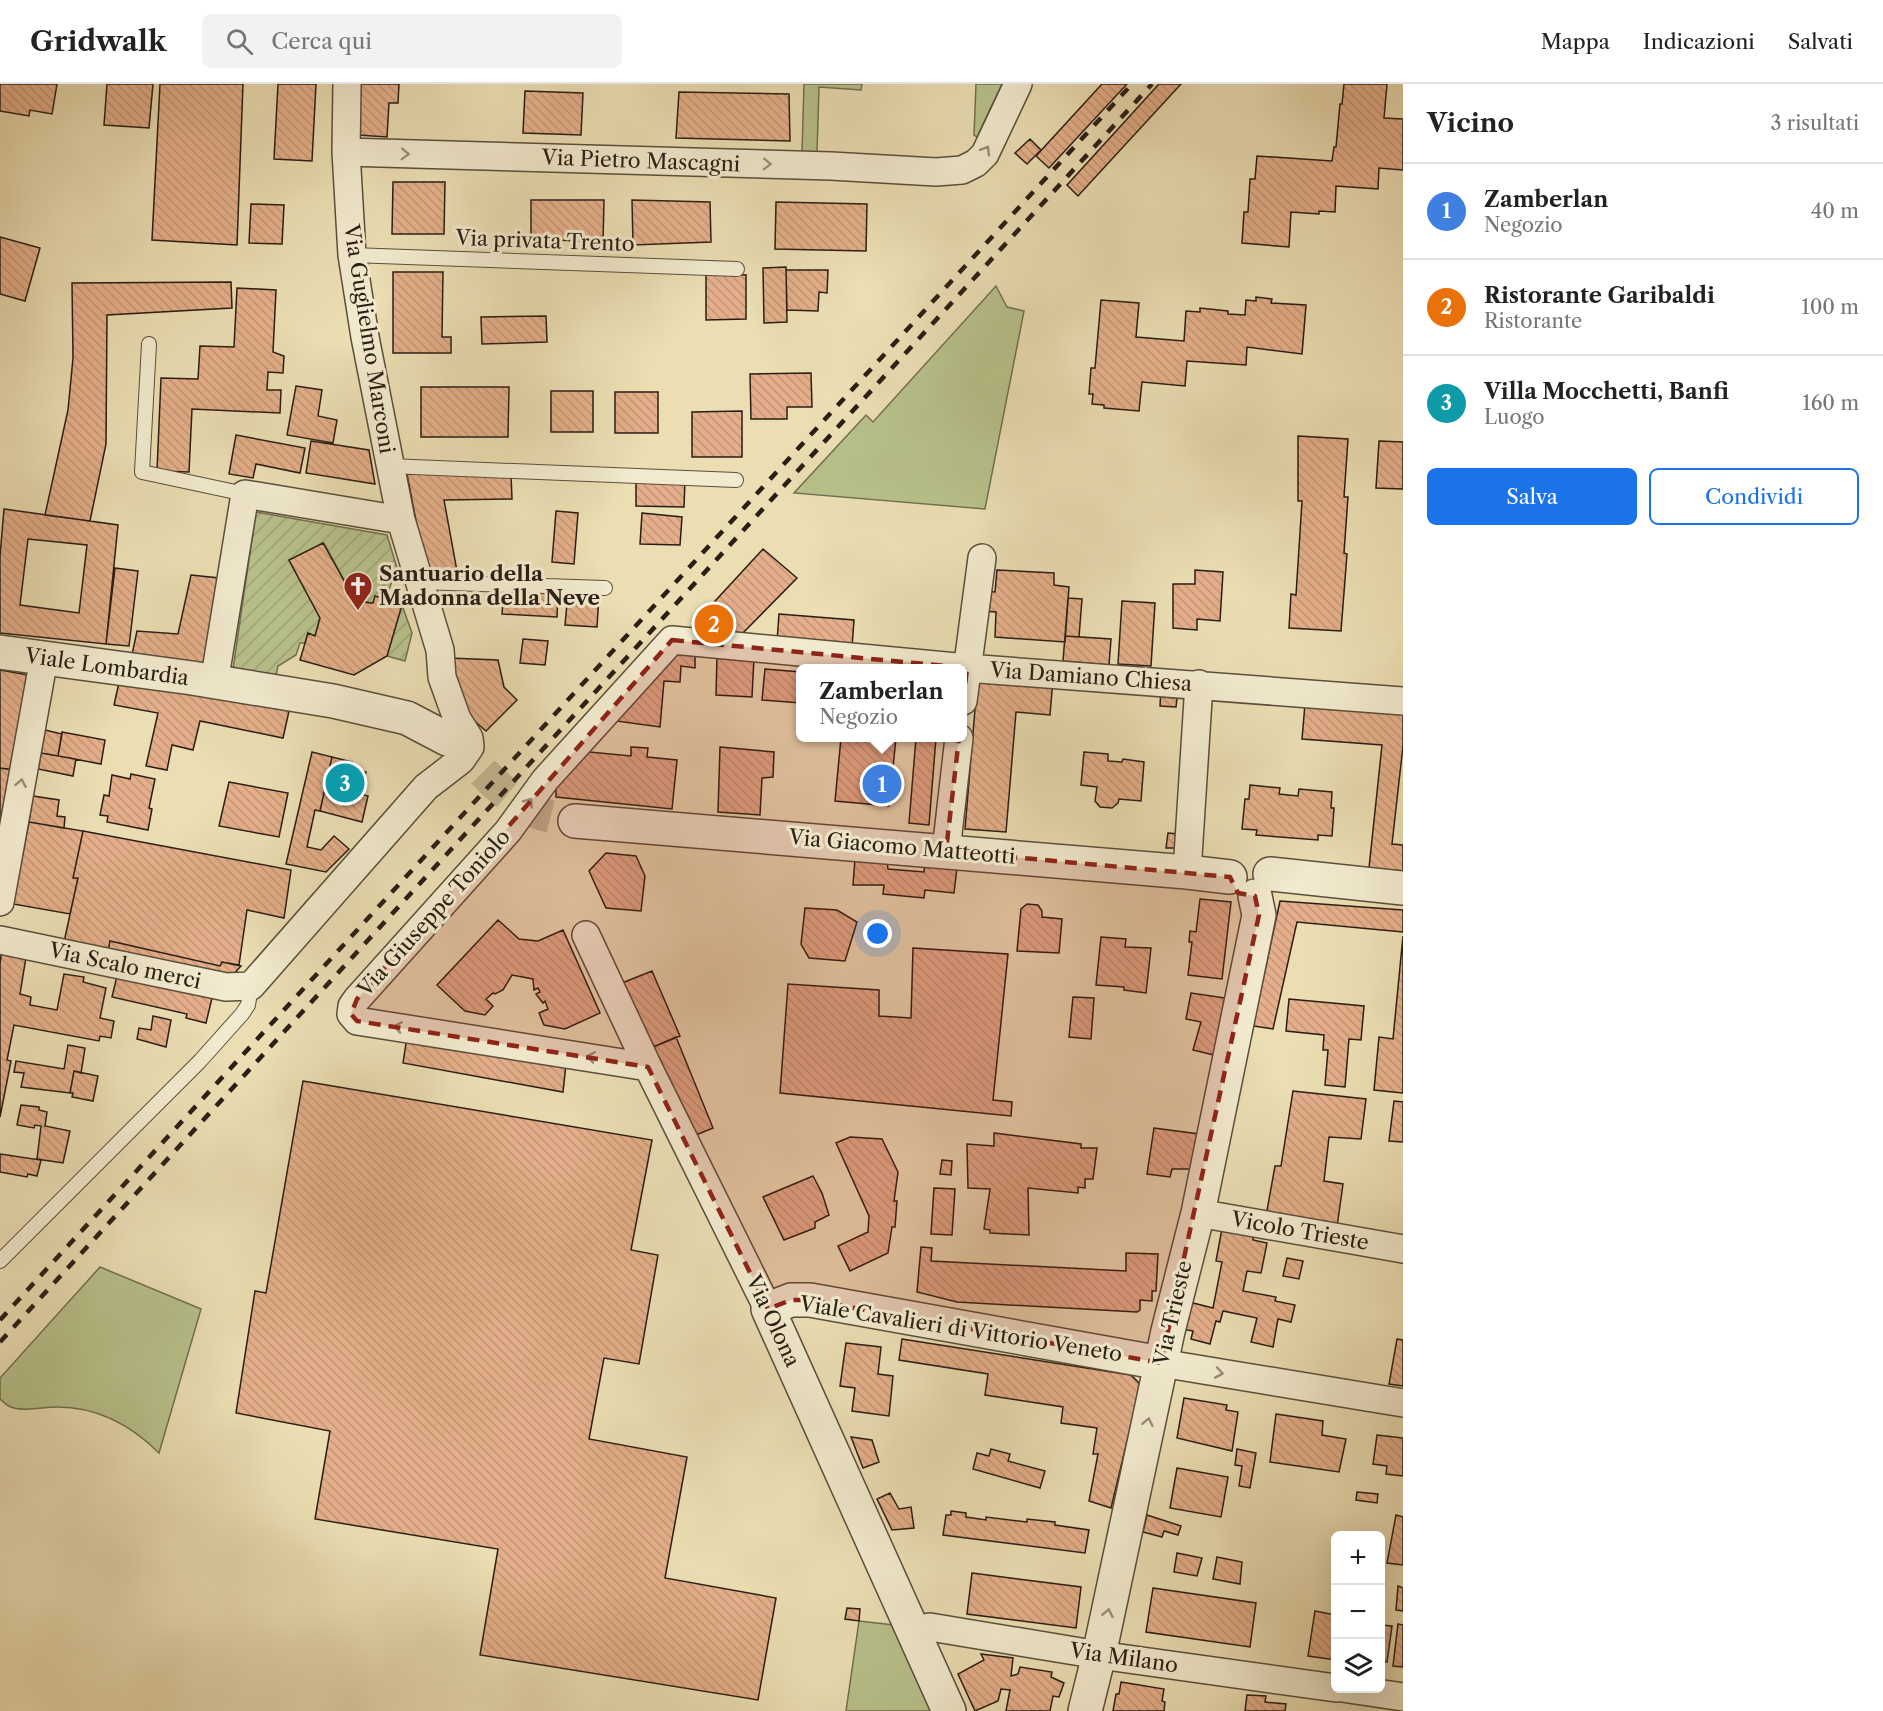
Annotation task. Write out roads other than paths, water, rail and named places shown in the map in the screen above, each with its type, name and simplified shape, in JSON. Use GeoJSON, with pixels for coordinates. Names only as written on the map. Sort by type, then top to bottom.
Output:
{"type":"FeatureCollection","features":[{"type":"Feature","properties":{"kind":"street","name":"Via Guglielmo Marconi"},"geometry":{"type":"LineString","coordinates":[[251,986],[426,787],[461,760],[470,747],[469,738],[457,719],[442,677],[440,650],[401,520],[365,337],[352,255],[346,152],[347,84]]}},
{"type":"Feature","properties":{"kind":"street","name":"Via Pietro Mascagni"},"geometry":{"type":"LineString","coordinates":[[346,152],[831,166],[936,172],[962,170],[976,163],[985,154],[1018,84]]}},
{"type":"Feature","properties":{"kind":"street"},"geometry":{"type":"LineString","coordinates":[[214,682],[245,494],[401,520]]}},
{"type":"Feature","properties":{"kind":"street"},"geometry":{"type":"LineString","coordinates":[[967,668],[982,558]]}},
{"type":"Feature","properties":{"kind":"street","name":"Via Damiano Chiesa"},"geometry":{"type":"LineString","coordinates":[[672,640],[925,664]]}},
{"type":"Feature","properties":{"kind":"street","name":"Via Giuseppe Toniolo"},"geometry":{"type":"LineString","coordinates":[[648,1066],[357,1021],[351,1014],[352,1006],[357,999],[507,831],[545,780],[672,640]]}},
{"type":"Feature","properties":{"kind":"street","name":"Viale Lombardia"},"geometry":{"type":"LineString","coordinates":[[0,652],[333,701],[407,718],[447,739]]}},
{"type":"Feature","properties":{"kind":"street"},"geometry":{"type":"LineString","coordinates":[[0,902],[44,658]]}},
{"type":"Feature","properties":{"kind":"street","name":"Via Damiano Chiesa"},"geometry":{"type":"LineString","coordinates":[[967,668],[1403,700]]}},
{"type":"Feature","properties":{"kind":"street"},"geometry":{"type":"LineString","coordinates":[[1188,872],[1199,684]]}},
{"type":"Feature","properties":{"kind":"street"},"geometry":{"type":"LineString","coordinates":[[946,851],[959,742]]}},
{"type":"Feature","properties":{"kind":"street","name":"Via Giacomo Matteotti"},"geometry":{"type":"LineString","coordinates":[[574,821],[1188,872],[1253,890],[1403,888]]}},
{"type":"Feature","properties":{"kind":"street","name":"Via Trieste"},"geometry":{"type":"LineString","coordinates":[[1085,1711],[1161,1363],[1198,1213],[1253,890]]}},
{"type":"Feature","properties":{"kind":"street","name":"Via Olona"},"geometry":{"type":"LineString","coordinates":[[586,935],[768,1309],[949,1711]]}},
{"type":"Feature","properties":{"kind":"street","name":"Via Scalo merci"},"geometry":{"type":"LineString","coordinates":[[0,940],[226,987],[251,986]]}},
{"type":"Feature","properties":{"kind":"street","name":"Vicolo Trieste"},"geometry":{"type":"LineString","coordinates":[[1198,1213],[1403,1250]]}},
{"type":"Feature","properties":{"kind":"street","name":"Viale Cavalieri di Vittorio Veneto"},"geometry":{"type":"LineString","coordinates":[[768,1309],[791,1300],[810,1300],[1161,1363],[1403,1403]]}},
{"type":"Feature","properties":{"kind":"street","name":"Via Milano"},"geometry":{"type":"LineString","coordinates":[[913,1630],[930,1627],[1099,1655],[1331,1687]]}},
{"type":"Feature","properties":{"kind":"street"},"geometry":{"type":"LineString","coordinates":[[1372,1693],[1403,1697]]}},
{"type":"Feature","properties":{"kind":"lane","name":"Via privata Trento"},"geometry":{"type":"LineString","coordinates":[[352,255],[737,269]]}},
{"type":"Feature","properties":{"kind":"lane"},"geometry":{"type":"LineString","coordinates":[[149,344],[142,472],[245,494]]}},
{"type":"Feature","properties":{"kind":"lane"},"geometry":{"type":"LineString","coordinates":[[389,466],[736,480]]}},
{"type":"Feature","properties":{"kind":"lane"},"geometry":{"type":"LineString","coordinates":[[419,582],[605,588]]}},
{"type":"Feature","properties":{"kind":"lane"},"geometry":{"type":"LineString","coordinates":[[0,1261],[200,1061],[242,1014],[248,1005],[251,986]]}},
{"type":"Feature","properties":{"kind":"tunnel"},"geometry":{"type":"LineString","coordinates":[[447,739],[519,803],[546,815],[575,821]]}},
{"type":"Feature","properties":{"kind":"railway"},"geometry":{"type":"LineString","coordinates":[[0,1320],[1132,84]]}},
{"type":"Feature","properties":{"kind":"railway"},"geometry":{"type":"LineString","coordinates":[[0,1342],[1152,84]]}},
{"type":"Feature","properties":{"kind":"place","name":"Santuario della Madonna della Neve"},"geometry":{"type":"Point","coordinates":[358,612]}},
{"type":"Feature","properties":{"kind":"place","name":"Ristorante Garibaldi"},"geometry":{"type":"Point","coordinates":[714,624]}},
{"type":"Feature","properties":{"kind":"place","name":"Villa Mocchetti, Banfi"},"geometry":{"type":"Point","coordinates":[345,783]}},
{"type":"Feature","properties":{"kind":"place","name":"Zamberlan"},"geometry":{"type":"Point","coordinates":[882,784]}}]}
